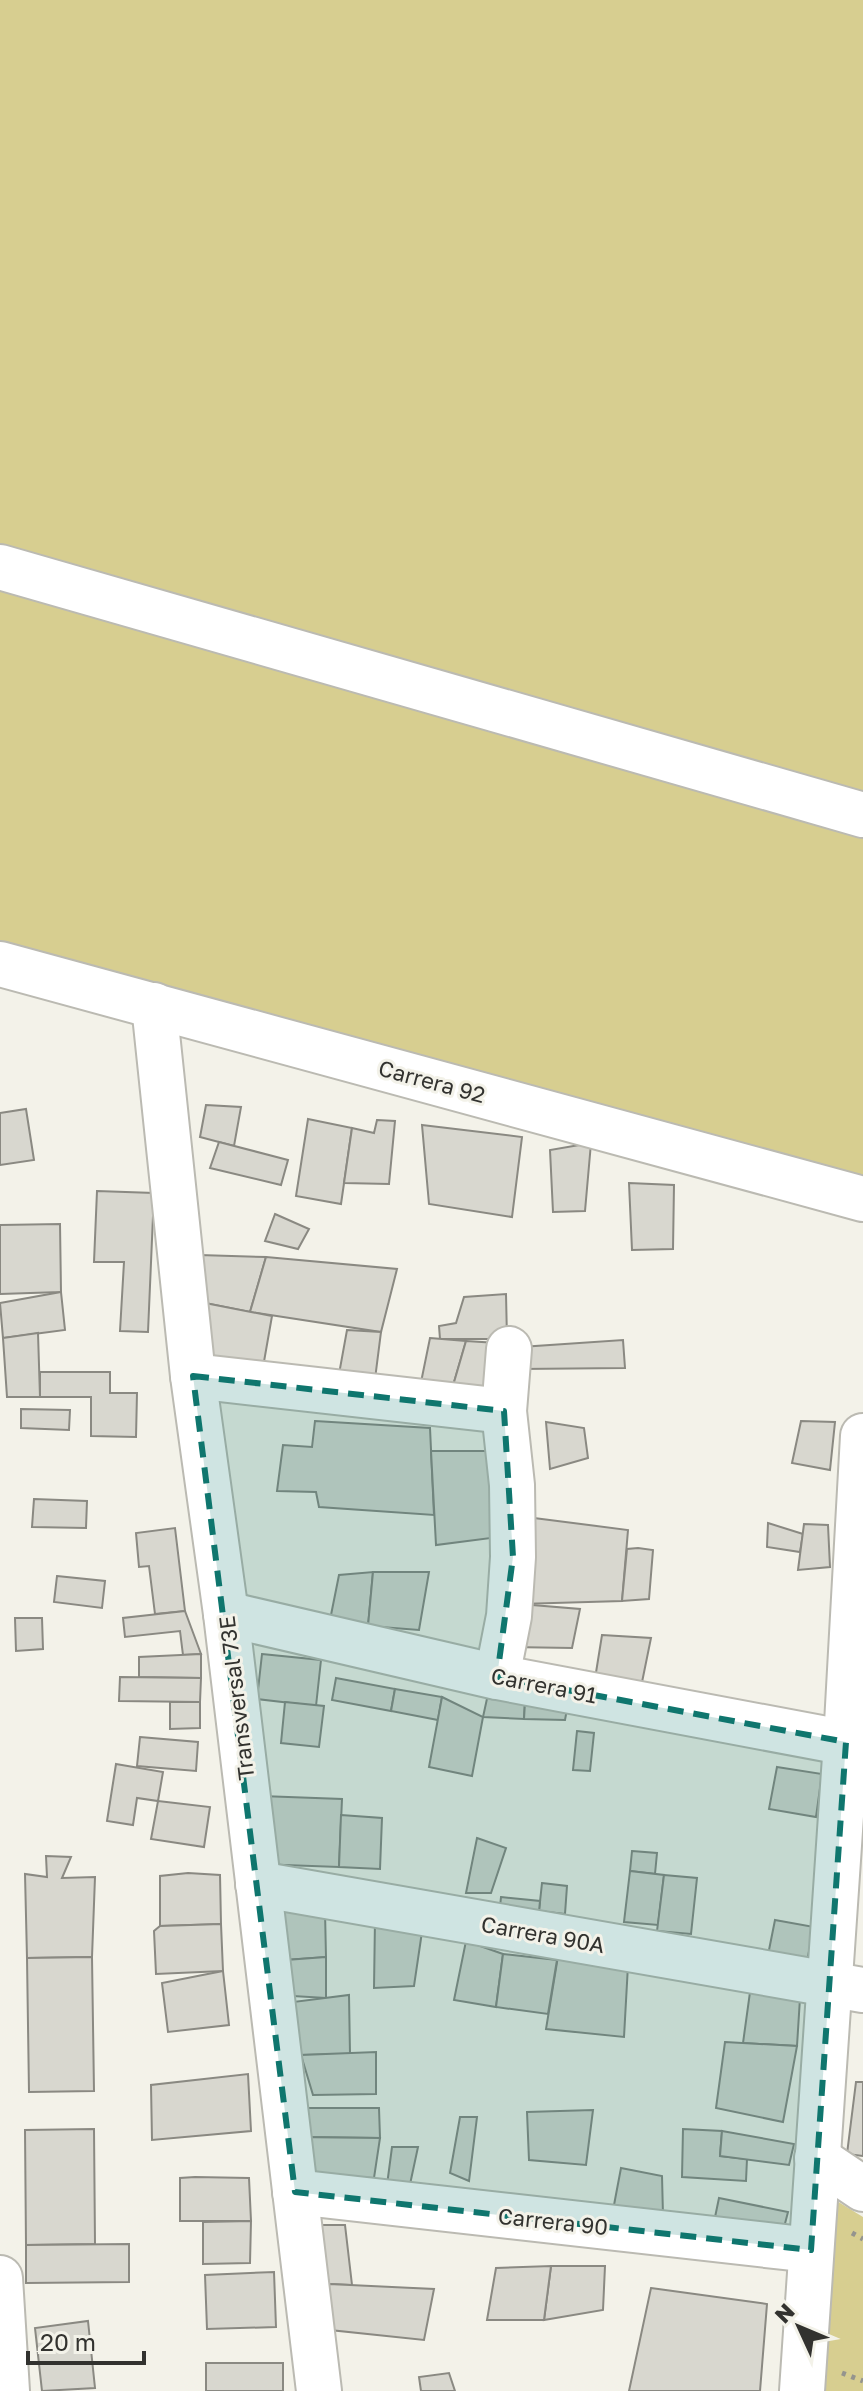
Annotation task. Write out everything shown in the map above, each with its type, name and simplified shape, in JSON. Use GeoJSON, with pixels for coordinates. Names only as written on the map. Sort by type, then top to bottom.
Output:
{"type":"FeatureCollection","features":[{"type":"Feature","properties":{"kind":"street"},"geometry":{"type":"LineString","coordinates":[[0,567],[863,815]]}},
{"type":"Feature","properties":{"kind":"street","name":"Carrera 92"},"geometry":{"type":"LineString","coordinates":[[0,964],[863,1199]]}},
{"type":"Feature","properties":{"kind":"street","name":"Transversal 73E"},"geometry":{"type":"LineString","coordinates":[[154,1005],[193,1376],[226,1614],[319,2391]]}},
{"type":"Feature","properties":{"kind":"street"},"geometry":{"type":"LineString","coordinates":[[497,1677],[509,1616],[513,1557],[512,1485],[504,1411],[509,1349]]}},
{"type":"Feature","properties":{"kind":"street"},"geometry":{"type":"LineString","coordinates":[[193,1376],[504,1411]]}},
{"type":"Feature","properties":{"kind":"street"},"geometry":{"type":"LineString","coordinates":[[802,2391],[817,2158],[846,1987],[862,1464]]}},
{"type":"Feature","properties":{"kind":"street","name":"Carrera 91"},"geometry":{"type":"LineString","coordinates":[[226,1614],[497,1677],[854,1744]]}},
{"type":"Feature","properties":{"kind":"street","name":"Carrera 90A"},"geometry":{"type":"LineString","coordinates":[[258,1884],[846,1987]]}},
{"type":"Feature","properties":{"kind":"street"},"geometry":{"type":"LineString","coordinates":[[817,2158],[863,2189]]}},
{"type":"Feature","properties":{"kind":"street","name":"Carrera 90"},"geometry":{"type":"LineString","coordinates":[[295,2192],[811,2250]]}},
{"type":"Feature","properties":{"kind":"street"},"geometry":{"type":"LineString","coordinates":[[0,2278],[7,2391]]}},
{"type":"Feature","properties":{"kind":"highlighted area"},"geometry":{"type":"Polygon","coordinates":[[[193,1376],[504,1411],[513,1557],[497,1677],[846,1742],[811,2250],[295,2192],[193,1376]]]}},
{"type":"Feature","properties":{"kind":"shaded area"},"geometry":{"type":"Polygon","coordinates":[[[0,0],[863,0],[863,1178],[0,945],[0,0]]]}},
{"type":"Feature","properties":{"kind":"shaded area"},"geometry":{"type":"Polygon","coordinates":[[[827,2195],[863,2217],[863,2391],[816,2391],[827,2195]]]}},
{"type":"Feature","properties":{"kind":"building"},"geometry":{"type":"Polygon","coordinates":[[[206,1105],[241,1107],[234,1146],[200,1137],[206,1105]]]}},
{"type":"Feature","properties":{"kind":"building"},"geometry":{"type":"Polygon","coordinates":[[[26,1109],[34,1160],[0,1165],[0,1113],[26,1109]]]}},
{"type":"Feature","properties":{"kind":"building"},"geometry":{"type":"Polygon","coordinates":[[[308,1119],[352,1128],[341,1204],[296,1196],[308,1119]]]}},
{"type":"Feature","properties":{"kind":"building"},"geometry":{"type":"Polygon","coordinates":[[[377,1120],[395,1121],[389,1184],[344,1183],[352,1128],[374,1133],[377,1120]]]}},
{"type":"Feature","properties":{"kind":"building"},"geometry":{"type":"Polygon","coordinates":[[[422,1125],[522,1137],[512,1217],[429,1204],[422,1125]]]}},
{"type":"Feature","properties":{"kind":"building"},"geometry":{"type":"Polygon","coordinates":[[[219,1142],[288,1160],[281,1185],[210,1168],[219,1142]]]}},
{"type":"Feature","properties":{"kind":"building"},"geometry":{"type":"Polygon","coordinates":[[[591,1143],[585,1211],[553,1212],[550,1150],[591,1143]]]}},
{"type":"Feature","properties":{"kind":"building"},"geometry":{"type":"Polygon","coordinates":[[[629,1183],[674,1185],[673,1249],[632,1250],[629,1183]]]}},
{"type":"Feature","properties":{"kind":"building"},"geometry":{"type":"Polygon","coordinates":[[[97,1191],[154,1193],[148,1332],[120,1331],[124,1262],[94,1262],[97,1191]]]}},
{"type":"Feature","properties":{"kind":"building"},"geometry":{"type":"Polygon","coordinates":[[[275,1214],[309,1229],[298,1249],[265,1241],[275,1214]]]}},
{"type":"Feature","properties":{"kind":"building"},"geometry":{"type":"Polygon","coordinates":[[[60,1224],[61,1292],[0,1294],[0,1225],[60,1224]]]}},
{"type":"Feature","properties":{"kind":"building"},"geometry":{"type":"Polygon","coordinates":[[[199,1255],[266,1257],[250,1312],[205,1303],[199,1255]]]}},
{"type":"Feature","properties":{"kind":"building"},"geometry":{"type":"Polygon","coordinates":[[[266,1257],[397,1269],[381,1332],[250,1312],[266,1257]]]}},
{"type":"Feature","properties":{"kind":"building"},"geometry":{"type":"Polygon","coordinates":[[[61,1292],[65,1330],[3,1338],[0,1303],[61,1292]]]}},
{"type":"Feature","properties":{"kind":"building"},"geometry":{"type":"Polygon","coordinates":[[[506,1294],[507,1339],[440,1339],[439,1326],[456,1323],[464,1297],[506,1294]]]}},
{"type":"Feature","properties":{"kind":"building"},"geometry":{"type":"Polygon","coordinates":[[[205,1303],[272,1316],[262,1373],[206,1357],[205,1303]]]}},
{"type":"Feature","properties":{"kind":"building"},"geometry":{"type":"Polygon","coordinates":[[[347,1330],[381,1332],[374,1387],[337,1385],[347,1330]]]}},
{"type":"Feature","properties":{"kind":"building"},"geometry":{"type":"Polygon","coordinates":[[[38,1333],[40,1397],[7,1397],[3,1338],[38,1333]]]}},
{"type":"Feature","properties":{"kind":"building"},"geometry":{"type":"Polygon","coordinates":[[[430,1338],[466,1341],[450,1396],[419,1392],[430,1338]]]}},
{"type":"Feature","properties":{"kind":"building"},"geometry":{"type":"Polygon","coordinates":[[[623,1340],[625,1368],[520,1369],[521,1347],[623,1340]]]}},
{"type":"Feature","properties":{"kind":"building"},"geometry":{"type":"Polygon","coordinates":[[[466,1341],[497,1343],[487,1401],[450,1396],[466,1341]]]}},
{"type":"Feature","properties":{"kind":"building"},"geometry":{"type":"Polygon","coordinates":[[[40,1372],[110,1372],[110,1393],[137,1393],[136,1437],[91,1436],[91,1397],[40,1397],[40,1372]]]}},
{"type":"Feature","properties":{"kind":"building"},"geometry":{"type":"Polygon","coordinates":[[[21,1409],[70,1410],[69,1430],[21,1428],[21,1409]]]}},
{"type":"Feature","properties":{"kind":"building"},"geometry":{"type":"Polygon","coordinates":[[[315,1421],[430,1428],[434,1515],[319,1507],[316,1492],[277,1491],[283,1445],[312,1447],[315,1421]]]}},
{"type":"Feature","properties":{"kind":"building"},"geometry":{"type":"Polygon","coordinates":[[[801,1421],[835,1422],[830,1470],[792,1463],[801,1421]]]}},
{"type":"Feature","properties":{"kind":"building"},"geometry":{"type":"Polygon","coordinates":[[[546,1422],[584,1428],[588,1458],[550,1469],[546,1422]]]}},
{"type":"Feature","properties":{"kind":"building"},"geometry":{"type":"Polygon","coordinates":[[[431,1451],[489,1451],[499,1537],[436,1545],[431,1451]]]}},
{"type":"Feature","properties":{"kind":"building"},"geometry":{"type":"Polygon","coordinates":[[[34,1499],[87,1501],[86,1528],[32,1527],[34,1499]]]}},
{"type":"Feature","properties":{"kind":"building"},"geometry":{"type":"Polygon","coordinates":[[[534,1518],[628,1530],[622,1601],[520,1604],[534,1518]]]}},
{"type":"Feature","properties":{"kind":"building"},"geometry":{"type":"Polygon","coordinates":[[[768,1523],[803,1534],[800,1552],[767,1547],[768,1523]]]}},
{"type":"Feature","properties":{"kind":"building"},"geometry":{"type":"Polygon","coordinates":[[[804,1524],[828,1525],[830,1567],[798,1570],[804,1524]]]}},
{"type":"Feature","properties":{"kind":"building"},"geometry":{"type":"Polygon","coordinates":[[[175,1528],[185,1611],[155,1614],[149,1566],[139,1567],[136,1533],[175,1528]]]}},
{"type":"Feature","properties":{"kind":"building"},"geometry":{"type":"Polygon","coordinates":[[[627,1549],[653,1550],[649,1599],[622,1601],[627,1549]]]}},
{"type":"Feature","properties":{"kind":"building"},"geometry":{"type":"Polygon","coordinates":[[[373,1572],[368,1626],[330,1620],[339,1575],[373,1572]]]}},
{"type":"Feature","properties":{"kind":"building"},"geometry":{"type":"Polygon","coordinates":[[[373,1572],[429,1572],[419,1630],[368,1626],[373,1572]]]}},
{"type":"Feature","properties":{"kind":"building"},"geometry":{"type":"Polygon","coordinates":[[[57,1576],[105,1581],[102,1608],[54,1602],[57,1576]]]}},
{"type":"Feature","properties":{"kind":"building"},"geometry":{"type":"Polygon","coordinates":[[[520,1604],[580,1609],[572,1648],[510,1647],[520,1604]]]}},
{"type":"Feature","properties":{"kind":"building"},"geometry":{"type":"Polygon","coordinates":[[[185,1611],[201,1654],[183,1655],[180,1631],[125,1637],[123,1618],[185,1611]]]}},
{"type":"Feature","properties":{"kind":"building"},"geometry":{"type":"Polygon","coordinates":[[[15,1618],[42,1618],[43,1649],[16,1651],[15,1618]]]}},
{"type":"Feature","properties":{"kind":"building"},"geometry":{"type":"Polygon","coordinates":[[[602,1635],[651,1638],[640,1692],[594,1685],[602,1635]]]}},
{"type":"Feature","properties":{"kind":"building"},"geometry":{"type":"Polygon","coordinates":[[[201,1654],[201,1678],[139,1677],[139,1657],[201,1654]]]}},
{"type":"Feature","properties":{"kind":"building"},"geometry":{"type":"Polygon","coordinates":[[[262,1654],[321,1660],[316,1706],[257,1699],[262,1654]]]}},
{"type":"Feature","properties":{"kind":"building"},"geometry":{"type":"Polygon","coordinates":[[[120,1677],[201,1678],[200,1702],[119,1701],[120,1677]]]}},
{"type":"Feature","properties":{"kind":"building"},"geometry":{"type":"Polygon","coordinates":[[[336,1678],[395,1689],[391,1711],[332,1700],[336,1678]]]}},
{"type":"Feature","properties":{"kind":"building"},"geometry":{"type":"Polygon","coordinates":[[[395,1689],[442,1697],[438,1720],[391,1711],[395,1689]]]}},
{"type":"Feature","properties":{"kind":"building"},"geometry":{"type":"Polygon","coordinates":[[[488,1694],[525,1702],[524,1719],[483,1717],[488,1694]]]}},
{"type":"Feature","properties":{"kind":"building"},"geometry":{"type":"Polygon","coordinates":[[[442,1697],[483,1717],[472,1776],[429,1767],[442,1697]]]}},
{"type":"Feature","properties":{"kind":"building"},"geometry":{"type":"Polygon","coordinates":[[[170,1702],[200,1702],[200,1728],[170,1729],[170,1702]]]}},
{"type":"Feature","properties":{"kind":"building"},"geometry":{"type":"Polygon","coordinates":[[[285,1702],[324,1706],[319,1747],[281,1743],[285,1702]]]}},
{"type":"Feature","properties":{"kind":"building"},"geometry":{"type":"Polygon","coordinates":[[[525,1702],[567,1709],[565,1720],[524,1719],[525,1702]]]}},
{"type":"Feature","properties":{"kind":"building"},"geometry":{"type":"Polygon","coordinates":[[[577,1731],[594,1733],[590,1771],[573,1770],[577,1731]]]}},
{"type":"Feature","properties":{"kind":"building"},"geometry":{"type":"Polygon","coordinates":[[[140,1737],[198,1742],[196,1771],[137,1766],[140,1737]]]}},
{"type":"Feature","properties":{"kind":"building"},"geometry":{"type":"Polygon","coordinates":[[[116,1764],[163,1772],[158,1801],[137,1798],[133,1825],[107,1821],[116,1764]]]}},
{"type":"Feature","properties":{"kind":"building"},"geometry":{"type":"Polygon","coordinates":[[[777,1767],[822,1774],[816,1817],[769,1809],[777,1767]]]}},
{"type":"Feature","properties":{"kind":"building"},"geometry":{"type":"Polygon","coordinates":[[[261,1796],[342,1799],[339,1867],[257,1864],[261,1796]]]}},
{"type":"Feature","properties":{"kind":"building"},"geometry":{"type":"Polygon","coordinates":[[[158,1801],[210,1807],[204,1847],[151,1839],[158,1801]]]}},
{"type":"Feature","properties":{"kind":"building"},"geometry":{"type":"Polygon","coordinates":[[[341,1815],[382,1818],[380,1869],[339,1867],[341,1815]]]}},
{"type":"Feature","properties":{"kind":"building"},"geometry":{"type":"Polygon","coordinates":[[[477,1838],[506,1848],[491,1893],[466,1893],[477,1838]]]}},
{"type":"Feature","properties":{"kind":"building"},"geometry":{"type":"Polygon","coordinates":[[[632,1851],[657,1853],[655,1874],[630,1871],[632,1851]]]}},
{"type":"Feature","properties":{"kind":"building"},"geometry":{"type":"Polygon","coordinates":[[[46,1856],[71,1857],[62,1878],[95,1877],[92,1957],[27,1958],[25,1874],[47,1877],[46,1856]]]}},
{"type":"Feature","properties":{"kind":"building"},"geometry":{"type":"Polygon","coordinates":[[[630,1871],[664,1875],[658,1925],[624,1922],[630,1871]]]}},
{"type":"Feature","properties":{"kind":"building"},"geometry":{"type":"Polygon","coordinates":[[[188,1873],[220,1875],[221,1924],[160,1926],[160,1876],[188,1873]]]}},
{"type":"Feature","properties":{"kind":"building"},"geometry":{"type":"Polygon","coordinates":[[[664,1875],[697,1878],[691,1934],[657,1931],[664,1875]]]}},
{"type":"Feature","properties":{"kind":"building"},"geometry":{"type":"Polygon","coordinates":[[[542,1883],[567,1886],[565,1914],[539,1911],[542,1883]]]}},
{"type":"Feature","properties":{"kind":"building"},"geometry":{"type":"Polygon","coordinates":[[[501,1897],[540,1901],[539,1911],[500,1907],[501,1897]]]}},
{"type":"Feature","properties":{"kind":"building"},"geometry":{"type":"Polygon","coordinates":[[[274,1909],[325,1911],[326,1957],[272,1961],[274,1909]]]}},
{"type":"Feature","properties":{"kind":"building"},"geometry":{"type":"Polygon","coordinates":[[[375,1919],[423,1925],[414,1986],[374,1988],[375,1919]]]}},
{"type":"Feature","properties":{"kind":"building"},"geometry":{"type":"Polygon","coordinates":[[[775,1920],[814,1927],[807,1961],[768,1955],[775,1920]]]}},
{"type":"Feature","properties":{"kind":"building"},"geometry":{"type":"Polygon","coordinates":[[[221,1924],[223,1971],[156,1974],[154,1931],[160,1926],[221,1924]]]}},
{"type":"Feature","properties":{"kind":"building"},"geometry":{"type":"Polygon","coordinates":[[[466,1941],[503,1954],[496,2007],[454,2000],[466,1941]]]}},
{"type":"Feature","properties":{"kind":"building"},"geometry":{"type":"Polygon","coordinates":[[[559,1950],[628,1965],[624,2037],[546,2029],[559,1950]]]}},
{"type":"Feature","properties":{"kind":"building"},"geometry":{"type":"Polygon","coordinates":[[[503,1954],[557,1960],[548,2014],[496,2007],[503,1954]]]}},
{"type":"Feature","properties":{"kind":"building"},"geometry":{"type":"Polygon","coordinates":[[[92,1957],[94,2091],[29,2092],[27,1958],[92,1957]]]}},
{"type":"Feature","properties":{"kind":"building"},"geometry":{"type":"Polygon","coordinates":[[[326,1957],[326,1998],[276,1995],[272,1961],[326,1957]]]}},
{"type":"Feature","properties":{"kind":"building"},"geometry":{"type":"Polygon","coordinates":[[[223,1971],[229,2025],[168,2032],[162,1983],[223,1971]]]}},
{"type":"Feature","properties":{"kind":"building"},"geometry":{"type":"Polygon","coordinates":[[[750,1992],[800,1998],[797,2046],[743,2043],[750,1992]]]}},
{"type":"Feature","properties":{"kind":"building"},"geometry":{"type":"Polygon","coordinates":[[[349,1995],[350,2054],[301,2055],[293,2002],[349,1995]]]}},
{"type":"Feature","properties":{"kind":"building"},"geometry":{"type":"Polygon","coordinates":[[[725,2042],[797,2046],[783,2122],[716,2108],[725,2042]]]}},
{"type":"Feature","properties":{"kind":"building"},"geometry":{"type":"Polygon","coordinates":[[[376,2052],[376,2094],[313,2095],[301,2055],[376,2052]]]}},
{"type":"Feature","properties":{"kind":"building"},"geometry":{"type":"Polygon","coordinates":[[[248,2074],[251,2131],[152,2140],[151,2085],[248,2074]]]}},
{"type":"Feature","properties":{"kind":"building"},"geometry":{"type":"Polygon","coordinates":[[[856,2082],[863,2082],[863,2156],[847,2154],[856,2082]]]}},
{"type":"Feature","properties":{"kind":"building"},"geometry":{"type":"Polygon","coordinates":[[[307,2108],[379,2108],[380,2138],[305,2137],[307,2108]]]}},
{"type":"Feature","properties":{"kind":"building"},"geometry":{"type":"Polygon","coordinates":[[[593,2110],[586,2165],[529,2160],[527,2112],[593,2110]]]}},
{"type":"Feature","properties":{"kind":"building"},"geometry":{"type":"Polygon","coordinates":[[[460,2117],[477,2117],[469,2181],[450,2173],[460,2117]]]}},
{"type":"Feature","properties":{"kind":"building"},"geometry":{"type":"Polygon","coordinates":[[[94,2129],[95,2244],[26,2245],[25,2130],[94,2129]]]}},
{"type":"Feature","properties":{"kind":"building"},"geometry":{"type":"Polygon","coordinates":[[[683,2129],[722,2131],[720,2156],[747,2159],[746,2181],[682,2177],[683,2129]]]}},
{"type":"Feature","properties":{"kind":"building"},"geometry":{"type":"Polygon","coordinates":[[[722,2131],[794,2144],[789,2165],[720,2156],[722,2131]]]}},
{"type":"Feature","properties":{"kind":"building"},"geometry":{"type":"Polygon","coordinates":[[[294,2137],[380,2138],[374,2178],[299,2175],[294,2137]]]}},
{"type":"Feature","properties":{"kind":"building"},"geometry":{"type":"Polygon","coordinates":[[[392,2147],[418,2147],[409,2189],[387,2185],[392,2147]]]}},
{"type":"Feature","properties":{"kind":"building"},"geometry":{"type":"Polygon","coordinates":[[[621,2168],[662,2176],[663,2215],[614,2205],[621,2168]]]}},
{"type":"Feature","properties":{"kind":"building"},"geometry":{"type":"Polygon","coordinates":[[[180,2178],[249,2178],[251,2221],[180,2221],[180,2178]]]}},
{"type":"Feature","properties":{"kind":"building"},"geometry":{"type":"Polygon","coordinates":[[[719,2198],[788,2212],[782,2235],[714,2222],[719,2198]]]}},
{"type":"Feature","properties":{"kind":"building"},"geometry":{"type":"Polygon","coordinates":[[[251,2221],[250,2263],[203,2264],[203,2222],[251,2221]]]}},
{"type":"Feature","properties":{"kind":"building"},"geometry":{"type":"Polygon","coordinates":[[[318,2225],[345,2225],[352,2285],[329,2284],[318,2225]]]}},
{"type":"Feature","properties":{"kind":"building"},"geometry":{"type":"Polygon","coordinates":[[[129,2244],[129,2282],[26,2283],[26,2245],[129,2244]]]}},
{"type":"Feature","properties":{"kind":"building"},"geometry":{"type":"Polygon","coordinates":[[[551,2266],[605,2266],[603,2310],[544,2320],[551,2266]]]}},
{"type":"Feature","properties":{"kind":"building"},"geometry":{"type":"Polygon","coordinates":[[[551,2266],[544,2320],[487,2320],[496,2268],[551,2266]]]}},
{"type":"Feature","properties":{"kind":"building"},"geometry":{"type":"Polygon","coordinates":[[[274,2272],[276,2327],[207,2329],[205,2275],[274,2272]]]}},
{"type":"Feature","properties":{"kind":"building"},"geometry":{"type":"Polygon","coordinates":[[[329,2284],[434,2289],[424,2340],[330,2330],[329,2284]]]}},
{"type":"Feature","properties":{"kind":"building"},"geometry":{"type":"Polygon","coordinates":[[[651,2288],[767,2304],[760,2391],[629,2391],[651,2288]]]}},
{"type":"Feature","properties":{"kind":"building"},"geometry":{"type":"Polygon","coordinates":[[[88,2321],[95,2388],[42,2391],[35,2328],[88,2321]]]}},
{"type":"Feature","properties":{"kind":"building"},"geometry":{"type":"Polygon","coordinates":[[[206,2363],[283,2363],[283,2391],[206,2391],[206,2363]]]}},
{"type":"Feature","properties":{"kind":"building"},"geometry":{"type":"Polygon","coordinates":[[[449,2373],[455,2391],[421,2391],[419,2377],[449,2373]]]}}]}
